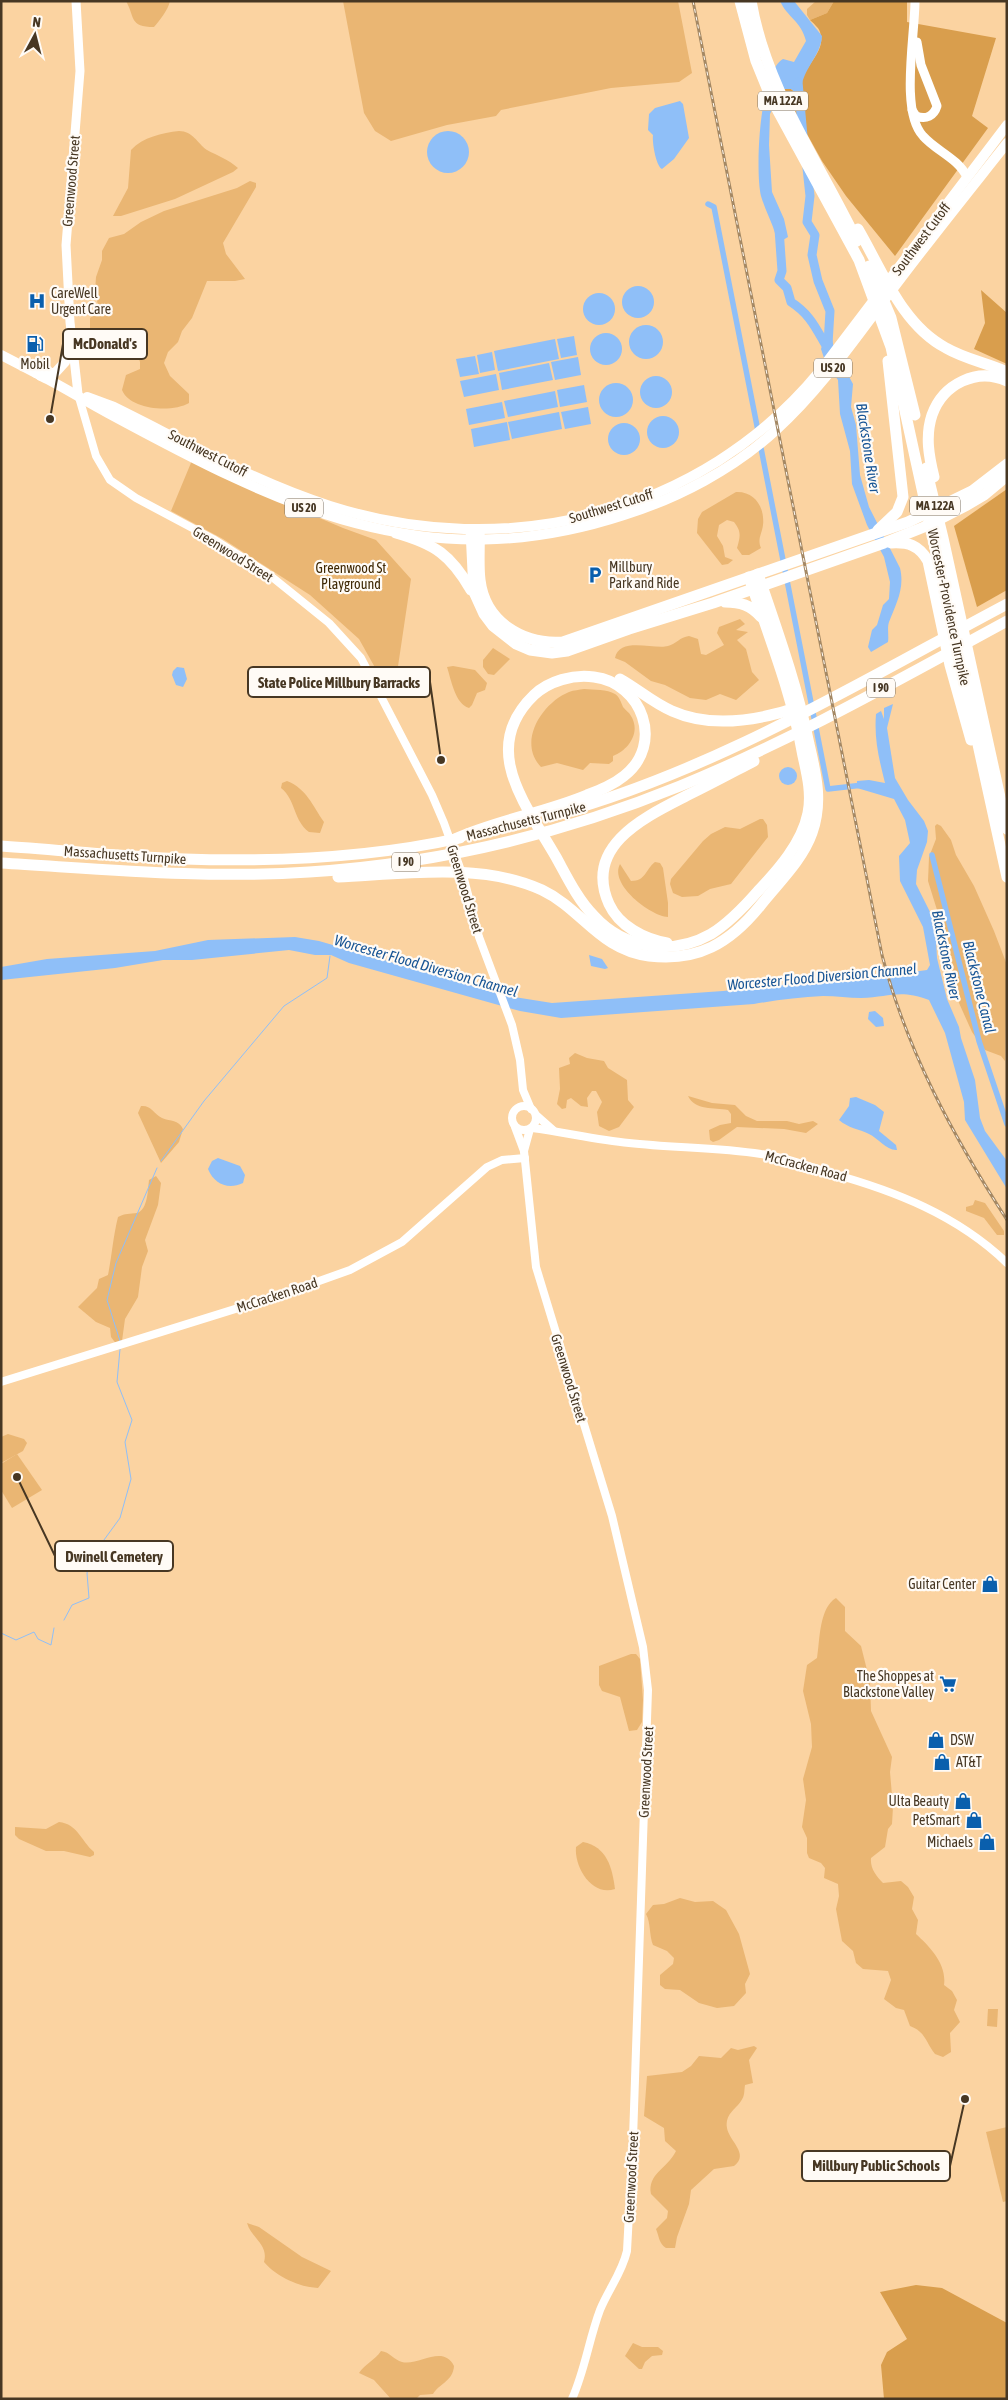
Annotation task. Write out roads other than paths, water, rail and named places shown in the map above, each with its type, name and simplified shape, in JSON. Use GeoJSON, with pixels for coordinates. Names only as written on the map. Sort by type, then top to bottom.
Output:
{"type":"FeatureCollection","features":[{"type":"Feature","properties":{"kind":"highway","name":"MA 122A"},"geometry":{"type":"LineString","coordinates":[[740,1],[761,74],[778,113],[803,149]]}},
{"type":"Feature","properties":{"kind":"highway","name":"MA 122A"},"geometry":{"type":"LineString","coordinates":[[751,1],[763,52],[803,149]]}},
{"type":"Feature","properties":{"kind":"highway","name":"Worcester-Providence Turnpike"},"geometry":{"type":"LineString","coordinates":[[803,149],[882,293],[891,318],[908,382],[1007,829]]}},
{"type":"Feature","properties":{"kind":"highway","name":"Worcester-Providence Turnpike"},"geometry":{"type":"LineString","coordinates":[[828,194],[859,260],[885,327],[900,381],[1007,877]]}},
{"type":"Feature","properties":{"kind":"highway"},"geometry":{"type":"LineString","coordinates":[[828,194],[918,327],[944,347],[962,357],[1007,372]]}},
{"type":"Feature","properties":{"kind":"highway"},"geometry":{"type":"LineString","coordinates":[[885,327],[884,339],[903,487],[901,504],[890,535]]}},
{"type":"Feature","properties":{"kind":"highway"},"geometry":{"type":"LineString","coordinates":[[943,538],[929,452],[932,416],[945,394],[962,381],[981,375],[994,376],[1007,381]]}},
{"type":"Feature","properties":{"kind":"highway"},"geometry":{"type":"LineString","coordinates":[[951,508],[1007,464]]}},
{"type":"Feature","properties":{"kind":"highway"},"geometry":{"type":"LineString","coordinates":[[396,534],[420,540],[450,558],[461,572],[493,626],[516,644],[530,650],[552,653],[567,651],[629,629],[713,604],[774,582],[984,495],[1007,476]]}},
{"type":"Feature","properties":{"kind":"highway"},"geometry":{"type":"LineString","coordinates":[[475,535],[480,581],[489,607],[508,628],[526,638],[542,642],[572,640],[871,535],[890,535],[916,547],[924,555],[930,567],[955,683],[993,832],[1002,858]]}},
{"type":"Feature","properties":{"kind":"highway"},"geometry":{"type":"LineString","coordinates":[[475,535],[472,577],[478,603]]}},
{"type":"Feature","properties":{"kind":"highway"},"geometry":{"type":"LineString","coordinates":[[236,875],[301,879],[468,873],[506,877],[542,890],[559,900],[600,936],[629,951],[663,957],[696,954],[724,941],[745,924],[797,861],[810,838],[818,808],[818,779],[796,684],[753,576]]}},
{"type":"Feature","properties":{"kind":"highway"},"geometry":{"type":"LineString","coordinates":[[758,588],[764,621],[793,702],[808,783],[809,812],[800,837],[766,883],[723,926],[698,940],[666,946],[634,944],[615,934],[594,917],[585,906],[507,782],[502,760],[507,726],[516,707],[527,694],[541,683],[559,674],[587,670],[612,675],[671,711],[692,718],[743,720],[784,718]]}},
{"type":"Feature","properties":{"kind":"highway"},"geometry":{"type":"LineString","coordinates":[[713,604],[734,602],[744,604],[764,621]]}},
{"type":"Feature","properties":{"kind":"highway","name":"I 90"},"geometry":{"type":"LineString","coordinates":[[784,718],[841,693],[1007,604]]}},
{"type":"Feature","properties":{"kind":"highway","name":"I 90"},"geometry":{"type":"LineString","coordinates":[[789,739],[1007,621]]}},
{"type":"Feature","properties":{"kind":"highway"},"geometry":{"type":"LineString","coordinates":[[455,839],[478,829],[569,802],[623,778],[638,761],[646,734],[639,706],[626,690],[607,680],[594,677],[574,677],[546,687],[529,700],[517,717],[509,746],[511,773],[522,806]]}},
{"type":"Feature","properties":{"kind":"highway","name":"Massachusetts Turnpike"},"geometry":{"type":"LineString","coordinates":[[1,846],[182,859],[265,860],[362,852],[455,839],[531,821],[635,789],[699,763],[784,718]]}},
{"type":"Feature","properties":{"kind":"highway"},"geometry":{"type":"LineString","coordinates":[[689,942],[664,942],[634,932],[613,911],[605,892],[604,881],[607,860],[625,831],[643,818],[789,739]]}},
{"type":"Feature","properties":{"kind":"highway","name":"Massachusetts Turnpike"},"geometry":{"type":"LineString","coordinates":[[1,862],[236,875],[307,872],[382,865],[471,850],[525,838],[666,792],[789,739]]}},
{"type":"Feature","properties":{"kind":"highway"},"geometry":{"type":"LineString","coordinates":[[544,842],[582,910],[611,942]]}},
{"type":"Feature","properties":{"kind":"main road","name":"Greenwood Street"},"geometry":{"type":"LineString","coordinates":[[76,1],[80,71],[66,241],[72,340],[78,394]]}},
{"type":"Feature","properties":{"kind":"main road"},"geometry":{"type":"LineString","coordinates":[[915,1],[910,101],[914,123],[922,135],[960,166],[967,177]]}},
{"type":"Feature","properties":{"kind":"main road"},"geometry":{"type":"LineString","coordinates":[[910,101],[912,111],[920,118],[930,116],[937,106],[921,64],[915,22]]}},
{"type":"Feature","properties":{"kind":"main road","name":"Southwest Cutoff"},"geometry":{"type":"LineString","coordinates":[[905,266],[967,177],[1007,125]]}},
{"type":"Feature","properties":{"kind":"main road","name":"Southwest Cutoff"},"geometry":{"type":"LineString","coordinates":[[1,355],[78,394],[109,414],[268,494],[339,520],[414,537],[475,535],[530,537],[600,524],[641,510],[683,492],[745,450],[810,384],[1007,143]]}},
{"type":"Feature","properties":{"kind":"main road"},"geometry":{"type":"LineString","coordinates":[[38,374],[49,374],[60,369],[65,362],[72,340]]}},
{"type":"Feature","properties":{"kind":"main road","name":"Southwest Cutoff"},"geometry":{"type":"LineString","coordinates":[[78,394],[114,407],[262,480],[330,506],[398,523],[475,535]]}},
{"type":"Feature","properties":{"kind":"street","name":"Greenwood Street"},"geometry":{"type":"LineString","coordinates":[[78,394],[96,456],[110,480],[136,498],[213,539],[267,573],[318,613],[352,645],[364,663],[444,823],[464,879],[479,938],[506,1010],[518,1052],[524,1090],[533,1112]]}},
{"type":"Feature","properties":{"kind":"street","name":"Greenwood Street"},"geometry":{"type":"LineString","coordinates":[[518,1108],[524,1090]]}},
{"type":"Feature","properties":{"kind":"street"},"geometry":{"type":"LineString","coordinates":[[524,1106],[533,1112],[535,1122],[531,1128],[522,1130],[515,1127],[512,1117],[518,1108],[524,1106]]}},
{"type":"Feature","properties":{"kind":"street","name":"McCracken Road"},"geometry":{"type":"LineString","coordinates":[[533,1112],[553,1130]]}},
{"type":"Feature","properties":{"kind":"street","name":"Greenwood Street"},"geometry":{"type":"LineString","coordinates":[[515,1127],[524,1154],[529,1188],[535,1263],[612,1516],[643,1649],[648,1701],[633,2139],[626,2251],[622,2266],[600,2310],[584,2370],[572,2399]]}},
{"type":"Feature","properties":{"kind":"street","name":"Greenwood Street"},"geometry":{"type":"LineString","coordinates":[[524,1154],[531,1128]]}},
{"type":"Feature","properties":{"kind":"street","name":"McCracken Road"},"geometry":{"type":"LineString","coordinates":[[531,1128],[553,1130],[595,1140],[733,1150],[800,1162],[890,1191],[918,1203],[967,1230],[1007,1263]]}},
{"type":"Feature","properties":{"kind":"street","name":"McCracken Road"},"geometry":{"type":"LineString","coordinates":[[1,1382],[280,1295],[350,1270],[402,1242],[487,1168],[502,1160],[524,1154]]}},
{"type":"Feature","properties":{"kind":"water"},"geometry":{"type":"Polygon","coordinates":[[[780,1],[794,1],[822,36],[821,43],[802,83],[801,91],[796,93],[791,89],[782,89],[770,114],[769,145],[772,192],[784,219],[788,237],[783,240],[776,236],[761,196],[759,145],[761,123],[764,101],[775,68],[783,59],[794,62],[806,41],[801,29],[780,1]]]}},
{"type":"Feature","properties":{"kind":"water"},"geometry":{"type":"Polygon","coordinates":[[[680,101],[683,104],[689,138],[674,159],[662,169],[656,159],[653,135],[648,130],[649,114],[655,108],[680,101]]]}},
{"type":"Feature","properties":{"kind":"water"},"geometry":{"type":"Polygon","coordinates":[[[448,131],[463,137],[469,152],[463,167],[448,173],[433,167],[427,152],[433,137],[448,131]]]}},
{"type":"Feature","properties":{"kind":"water"},"geometry":{"type":"Polygon","coordinates":[[[638,286],[650,290],[654,302],[650,314],[638,318],[626,314],[622,302],[626,290],[638,286]]]}},
{"type":"Feature","properties":{"kind":"water"},"geometry":{"type":"Polygon","coordinates":[[[599,293],[611,297],[615,309],[611,321],[599,325],[587,321],[583,309],[587,297],[599,293]]]}},
{"type":"Feature","properties":{"kind":"water"},"geometry":{"type":"Polygon","coordinates":[[[646,325],[658,330],[663,342],[658,354],[646,359],[634,354],[629,342],[634,330],[646,325]]]}},
{"type":"Feature","properties":{"kind":"water"},"geometry":{"type":"Polygon","coordinates":[[[606,333],[618,337],[622,349],[618,361],[606,365],[594,361],[590,349],[594,337],[606,333]]]}},
{"type":"Feature","properties":{"kind":"water"},"geometry":{"type":"Polygon","coordinates":[[[831,333],[834,349],[853,384],[851,407],[856,425],[860,475],[869,507],[900,568],[901,575],[901,589],[888,624],[888,642],[871,652],[868,647],[872,630],[877,625],[883,605],[889,599],[890,582],[884,557],[867,525],[852,484],[850,451],[840,414],[838,380],[826,364],[821,349],[826,334],[831,333]]]}},
{"type":"Feature","properties":{"kind":"water"},"geometry":{"type":"Polygon","coordinates":[[[574,336],[577,355],[561,358],[557,339],[574,336]]]}},
{"type":"Feature","properties":{"kind":"water"},"geometry":{"type":"Polygon","coordinates":[[[555,339],[559,359],[498,371],[494,351],[555,339]]]}},
{"type":"Feature","properties":{"kind":"water"},"geometry":{"type":"Polygon","coordinates":[[[492,352],[495,370],[480,373],[477,355],[492,352]]]}},
{"type":"Feature","properties":{"kind":"water"},"geometry":{"type":"Polygon","coordinates":[[[475,356],[479,374],[460,377],[456,359],[475,356]]]}},
{"type":"Feature","properties":{"kind":"water"},"geometry":{"type":"Polygon","coordinates":[[[578,357],[581,375],[555,380],[551,362],[578,357]]]}},
{"type":"Feature","properties":{"kind":"water"},"geometry":{"type":"Polygon","coordinates":[[[549,363],[553,380],[502,390],[499,373],[549,363]]]}},
{"type":"Feature","properties":{"kind":"water"},"geometry":{"type":"Polygon","coordinates":[[[496,374],[499,390],[464,397],[460,381],[496,374]]]}},
{"type":"Feature","properties":{"kind":"water"},"geometry":{"type":"Polygon","coordinates":[[[656,376],[668,380],[672,392],[668,404],[656,408],[644,404],[640,392],[644,380],[656,376]]]}},
{"type":"Feature","properties":{"kind":"water"},"geometry":{"type":"Polygon","coordinates":[[[616,383],[628,388],[633,400],[628,412],[616,417],[604,412],[599,400],[604,388],[616,383]]]}},
{"type":"Feature","properties":{"kind":"water"},"geometry":{"type":"Polygon","coordinates":[[[584,385],[587,402],[560,407],[557,390],[584,385]]]}},
{"type":"Feature","properties":{"kind":"water"},"geometry":{"type":"Polygon","coordinates":[[[555,391],[558,407],[508,417],[504,401],[555,391]]]}},
{"type":"Feature","properties":{"kind":"water"},"geometry":{"type":"Polygon","coordinates":[[[502,402],[505,418],[469,425],[466,409],[502,402]]]}},
{"type":"Feature","properties":{"kind":"water"},"geometry":{"type":"Polygon","coordinates":[[[588,407],[591,424],[565,429],[561,412],[588,407]]]}},
{"type":"Feature","properties":{"kind":"water"},"geometry":{"type":"Polygon","coordinates":[[[559,412],[562,429],[512,439],[508,422],[559,412]]]}},
{"type":"Feature","properties":{"kind":"water"},"geometry":{"type":"Polygon","coordinates":[[[663,416],[675,420],[679,432],[675,444],[663,448],[651,444],[647,432],[651,420],[663,416]]]}},
{"type":"Feature","properties":{"kind":"water"},"geometry":{"type":"Polygon","coordinates":[[[507,422],[510,440],[474,447],[471,429],[507,422]]]}},
{"type":"Feature","properties":{"kind":"water"},"geometry":{"type":"Polygon","coordinates":[[[624,423],[636,427],[640,439],[636,451],[624,455],[612,451],[608,439],[612,427],[624,423]]]}},
{"type":"Feature","properties":{"kind":"water"},"geometry":{"type":"Polygon","coordinates":[[[177,667],[184,668],[187,679],[183,687],[176,685],[172,675],[177,667]]]}},
{"type":"Feature","properties":{"kind":"water"},"geometry":{"type":"Polygon","coordinates":[[[893,704],[887,728],[895,778],[908,800],[924,821],[928,831],[927,842],[917,870],[916,884],[935,922],[937,958],[947,999],[959,1027],[975,1080],[980,1118],[985,1131],[1007,1161],[1007,1189],[965,1120],[964,1102],[945,1033],[929,1000],[910,995],[895,994],[861,998],[814,996],[754,1004],[561,1018],[520,1011],[349,963],[331,955],[315,955],[289,950],[192,960],[163,960],[115,968],[1,980],[1,967],[47,959],[155,951],[208,940],[295,937],[319,941],[508,996],[552,1003],[723,991],[759,987],[765,984],[780,985],[847,980],[866,975],[884,976],[927,970],[930,965],[923,927],[900,881],[899,856],[910,843],[905,820],[894,799],[857,788],[857,781],[869,780],[885,783],[876,740],[876,714],[881,711],[884,719],[884,708],[893,704]]]}},
{"type":"Feature","properties":{"kind":"water"},"geometry":{"type":"Polygon","coordinates":[[[788,767],[794,770],[797,776],[794,782],[788,785],[782,782],[779,776],[782,770],[788,767]]]}},
{"type":"Feature","properties":{"kind":"water"},"geometry":{"type":"Polygon","coordinates":[[[589,955],[602,959],[608,968],[591,966],[589,955]]]}},
{"type":"Feature","properties":{"kind":"water"},"geometry":{"type":"Polygon","coordinates":[[[875,1011],[883,1018],[884,1026],[876,1027],[868,1019],[869,1012],[875,1011]]]}},
{"type":"Feature","properties":{"kind":"water"},"geometry":{"type":"Polygon","coordinates":[[[856,1097],[875,1105],[884,1112],[879,1131],[896,1145],[897,1150],[893,1150],[865,1132],[846,1125],[839,1120],[849,1106],[850,1098],[856,1097]]]}},
{"type":"Feature","properties":{"kind":"water"},"geometry":{"type":"Polygon","coordinates":[[[218,1158],[240,1166],[245,1175],[243,1183],[227,1186],[214,1178],[208,1169],[212,1161],[218,1158]]]}},
{"type":"Feature","properties":{"kind":"waterway","name":"Blackstone River"},"geometry":{"type":"LineString","coordinates":[[798,82],[803,136]]}},
{"type":"Feature","properties":{"kind":"waterway","name":"Blackstone River"},"geometry":{"type":"LineString","coordinates":[[807,168],[810,196],[807,222],[815,235],[812,255],[818,281],[830,311],[828,344]]}},
{"type":"Feature","properties":{"kind":"waterway"},"geometry":{"type":"LineString","coordinates":[[708,204],[714,207],[758,431]]}},
{"type":"Feature","properties":{"kind":"waterway","name":"Blackstone River"},"geometry":{"type":"LineString","coordinates":[[779,229],[782,271],[779,280],[787,288],[791,302],[808,317],[828,349]]}},
{"type":"Feature","properties":{"kind":"waterway"},"geometry":{"type":"LineString","coordinates":[[760,443],[828,789],[863,785]]}},
{"type":"Feature","properties":{"kind":"waterway","name":"Blackstone Canal"},"geometry":{"type":"LineString","coordinates":[[932,855],[979,1041],[1007,1124]]}},
{"type":"Feature","properties":{"kind":"waterway"},"geometry":{"type":"LineString","coordinates":[[161,1161],[204,1101],[284,1006],[327,978],[330,956]]}},
{"type":"Feature","properties":{"kind":"waterway"},"geometry":{"type":"LineString","coordinates":[[120,1341],[107,1300],[116,1263],[157,1168]]}},
{"type":"Feature","properties":{"kind":"waterway"},"geometry":{"type":"LineString","coordinates":[[64,1620],[72,1605],[89,1598],[87,1573],[93,1555],[120,1518],[131,1479],[125,1442],[132,1420],[117,1382],[120,1349]]}},
{"type":"Feature","properties":{"kind":"waterway"},"geometry":{"type":"LineString","coordinates":[[1,1633],[16,1640],[34,1632],[38,1639],[51,1645],[54,1628]]}},
{"type":"Feature","properties":{"kind":"railway"},"geometry":{"type":"LineString","coordinates":[[693,1],[882,955],[892,991],[918,1059],[950,1125],[1007,1220]]}},
{"type":"Feature","properties":{"kind":"place","name":"CareWell Urgent Care"},"geometry":{"type":"Point","coordinates":[37,301]}},
{"type":"Feature","properties":{"kind":"place","name":"Mobil"},"geometry":{"type":"Point","coordinates":[35,344]}},
{"type":"Feature","properties":{"kind":"place","name":"McDonald's"},"geometry":{"type":"Point","coordinates":[50,419]}},
{"type":"Feature","properties":{"kind":"place","name":"Millbury Park and Ride"},"geometry":{"type":"Point","coordinates":[595,575]}},
{"type":"Feature","properties":{"kind":"place","name":"State Police Millbury Barracks"},"geometry":{"type":"Point","coordinates":[441,760]}},
{"type":"Feature","properties":{"kind":"place","name":"Dwinell Cemetery"},"geometry":{"type":"Point","coordinates":[17,1477]}},
{"type":"Feature","properties":{"kind":"place","name":"Guitar Center"},"geometry":{"type":"Point","coordinates":[990,1584]}},
{"type":"Feature","properties":{"kind":"place","name":"The Shoppes at Blackstone Valley"},"geometry":{"type":"Point","coordinates":[948,1684]}},
{"type":"Feature","properties":{"kind":"place","name":"DSW"},"geometry":{"type":"Point","coordinates":[936,1740]}},
{"type":"Feature","properties":{"kind":"place","name":"AT&T"},"geometry":{"type":"Point","coordinates":[942,1762]}},
{"type":"Feature","properties":{"kind":"place","name":"Ulta Beauty"},"geometry":{"type":"Point","coordinates":[963,1801]}},
{"type":"Feature","properties":{"kind":"place","name":"PetSmart"},"geometry":{"type":"Point","coordinates":[974,1820]}},
{"type":"Feature","properties":{"kind":"place","name":"Michaels"},"geometry":{"type":"Point","coordinates":[987,1842]}},
{"type":"Feature","properties":{"kind":"place","name":"Millbury Public Schools"},"geometry":{"type":"Point","coordinates":[965,2099]}},
{"type":"Feature","properties":{"kind":"park label","name":"Greenwood St Playground"},"geometry":{"type":"Point","coordinates":[351,576]}},
{"type":"Feature","properties":{"kind":"water label","name":"Worcester Flood Diversion Channel"},"geometry":{"type":"Point","coordinates":[426,966]}},
{"type":"Feature","properties":{"kind":"water label","name":"Worcester Flood Diversion Channel"},"geometry":{"type":"Point","coordinates":[822,977]}}]}
